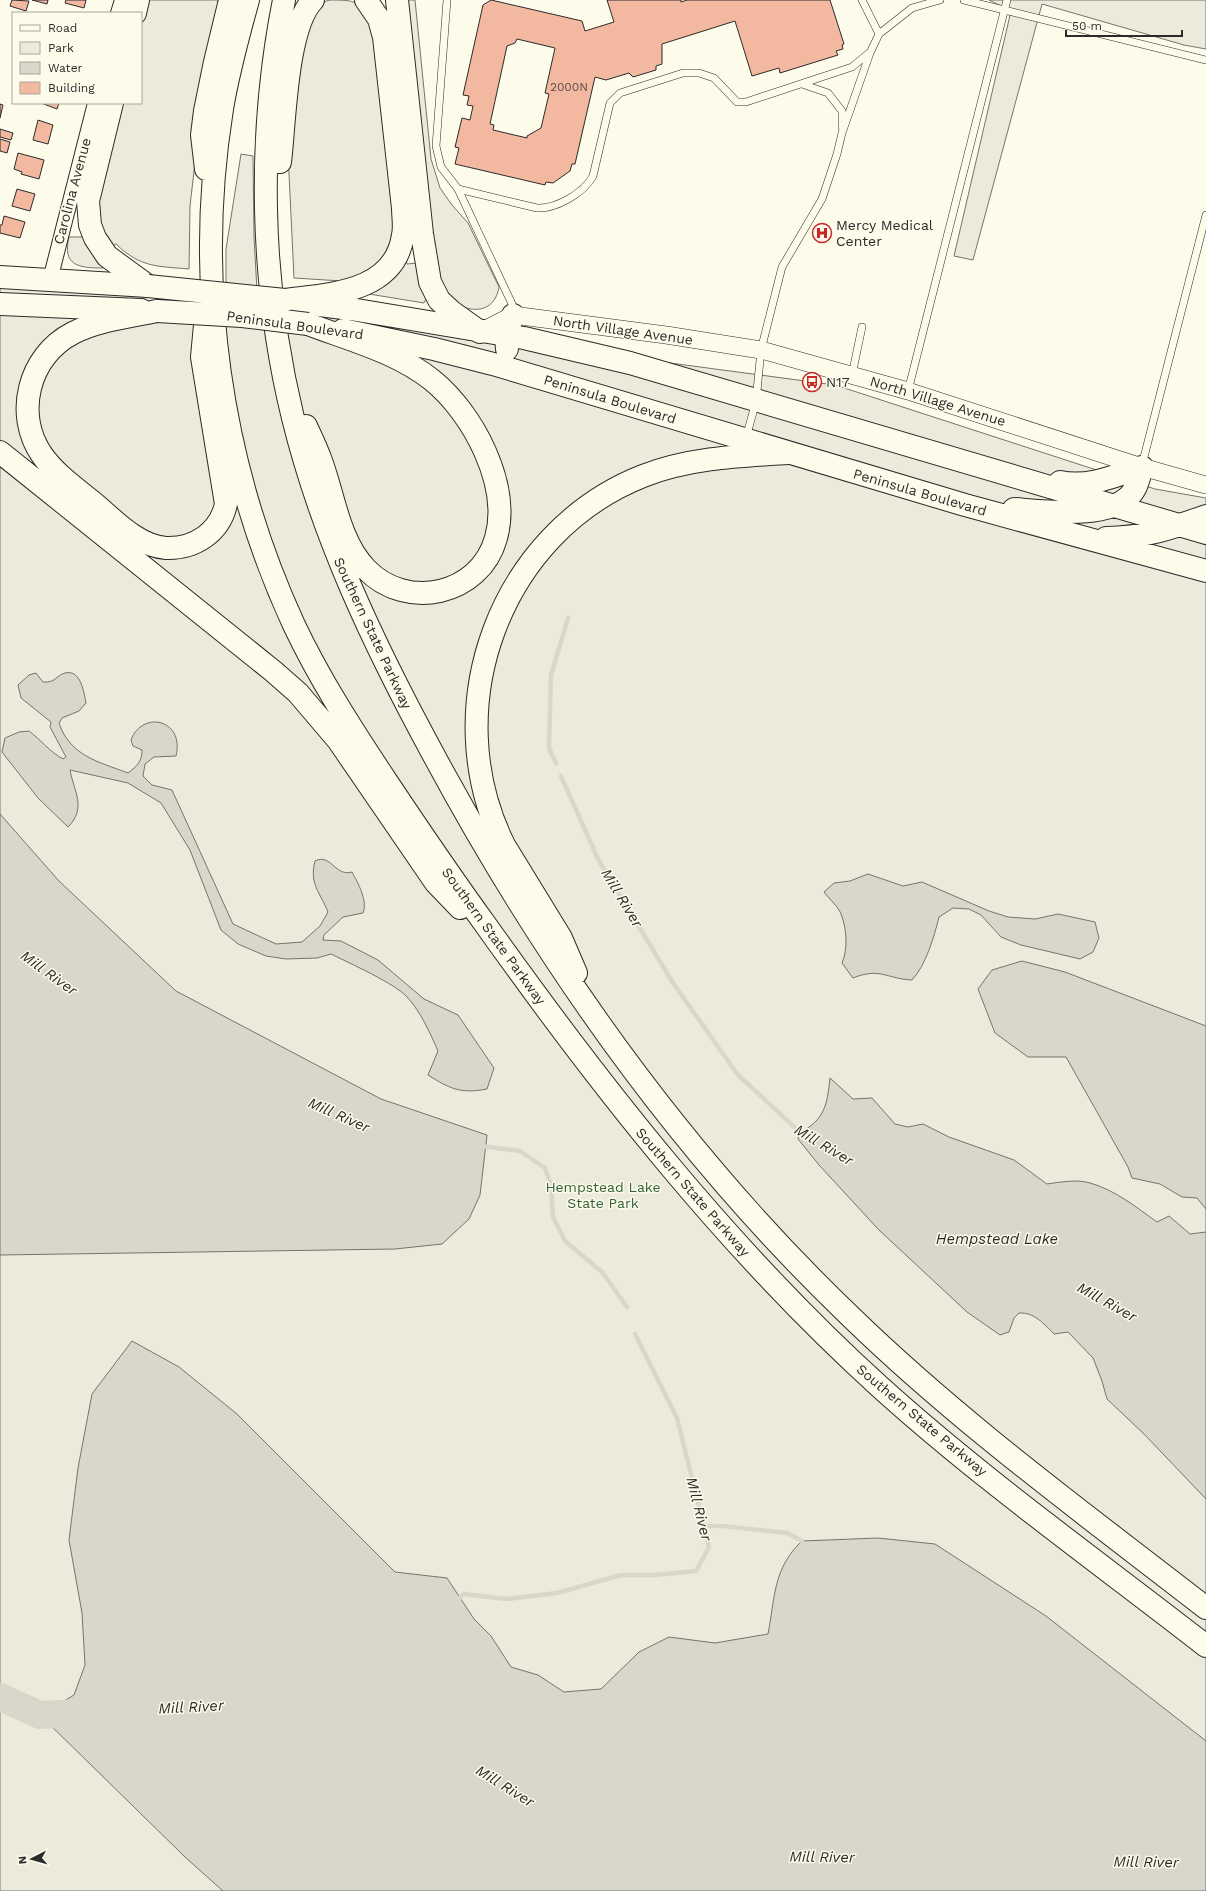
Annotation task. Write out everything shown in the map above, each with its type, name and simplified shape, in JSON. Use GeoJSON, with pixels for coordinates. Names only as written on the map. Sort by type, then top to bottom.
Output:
{"type":"FeatureCollection","features":[{"type":"Feature","properties":{"kind":"main road"},"geometry":{"type":"LineString","coordinates":[[135,12],[138,0]]}},
{"type":"Feature","properties":{"kind":"main road"},"geometry":{"type":"LineString","coordinates":[[212,218],[202,135],[213,70],[230,0]]}},
{"type":"Feature","properties":{"kind":"main road","name":"Southern State Parkway"},"geometry":{"type":"LineString","coordinates":[[248,0],[223,107],[215,164],[212,218],[214,323],[221,386],[232,440],[246,495],[263,548],[292,620],[321,676],[350,724],[440,860],[513,964],[580,1055],[650,1143],[723,1230],[799,1309],[882,1388],[940,1438],[1206,1646]]}},
{"type":"Feature","properties":{"kind":"main road","name":"Southern State Parkway"},"geometry":{"type":"LineString","coordinates":[[284,0],[274,66],[266,192],[268,248],[275,316],[286,385],[298,439],[324,521],[344,574],[392,676],[444,776],[501,874],[561,970],[660,1106],[732,1193],[770,1235],[891,1355],[977,1428],[1206,1608]]}},
{"type":"Feature","properties":{"kind":"main road"},"geometry":{"type":"LineString","coordinates":[[268,248],[293,53],[300,21],[308,5],[313,0]]}},
{"type":"Feature","properties":{"kind":"main road"},"geometry":{"type":"LineString","coordinates":[[285,300],[347,292],[364,285],[376,278],[388,267],[402,244],[404,227],[403,212],[384,37],[379,19],[366,0]]}},
{"type":"Feature","properties":{"kind":"main road"},"geometry":{"type":"LineString","coordinates":[[397,0],[423,241],[430,282],[436,296],[445,306],[480,332]]}},
{"type":"Feature","properties":{"kind":"main road"},"geometry":{"type":"LineString","coordinates":[[112,104],[88,201],[90,225],[95,238],[108,256],[148,286]]}},
{"type":"Feature","properties":{"kind":"main road"},"geometry":{"type":"LineString","coordinates":[[157,311],[94,325],[77,331],[64,339],[47,354],[36,371],[30,390],[28,411],[29,423],[35,444],[46,461],[62,477],[138,539],[156,546],[175,547],[195,543],[206,536],[220,520],[226,504],[202,358],[212,267]]}},
{"type":"Feature","properties":{"kind":"main road","name":"Peninsula Boulevard"},"geometry":{"type":"LineString","coordinates":[[0,277],[148,286],[285,300],[351,309],[480,332],[524,338],[630,363],[1206,533]]}},
{"type":"Feature","properties":{"kind":"main road","name":"Peninsula Boulevard"},"geometry":{"type":"LineString","coordinates":[[0,304],[242,316],[308,324],[407,343],[523,373],[744,448],[788,453],[965,505],[1206,571]]}},
{"type":"Feature","properties":{"kind":"main road"},"geometry":{"type":"LineString","coordinates":[[513,315],[506,336],[508,354],[515,366],[523,373]]}},
{"type":"Feature","properties":{"kind":"main road"},"geometry":{"type":"LineString","coordinates":[[286,385],[320,458],[349,544],[365,568],[378,580],[390,587],[419,594],[435,593],[451,588],[474,572],[493,548],[499,516],[496,490],[488,461],[483,447],[467,420],[440,388],[413,367],[378,350],[308,324]]}},
{"type":"Feature","properties":{"kind":"main road"},"geometry":{"type":"LineString","coordinates":[[593,1015],[561,938],[504,845],[484,794],[478,760],[476,732],[477,700],[483,662],[502,611],[523,574],[550,541],[581,512],[613,491],[659,470],[705,460],[744,448]]}},
{"type":"Feature","properties":{"kind":"main road"},"geometry":{"type":"LineString","coordinates":[[0,452],[273,671],[298,693],[352,758],[436,883],[513,964]]}},
{"type":"Feature","properties":{"kind":"main road"},"geometry":{"type":"LineString","coordinates":[[983,468],[1067,483],[1081,484],[1093,483],[1142,467]]}},
{"type":"Feature","properties":{"kind":"main road"},"geometry":{"type":"LineString","coordinates":[[965,505],[1064,513],[1086,512],[1111,506],[1125,499],[1134,490],[1142,467]]}},
{"type":"Feature","properties":{"kind":"main road"},"geometry":{"type":"LineString","coordinates":[[1083,538],[1129,538],[1151,534],[1206,516]]}},
{"type":"Feature","properties":{"kind":"street"},"geometry":{"type":"LineString","coordinates":[[118,12],[122,0]]}},
{"type":"Feature","properties":{"kind":"street","name":"Carolina Avenue"},"geometry":{"type":"LineString","coordinates":[[50,280],[95,104]]}},
{"type":"Feature","properties":{"kind":"street"},"geometry":{"type":"LineString","coordinates":[[480,332],[513,315]]}},
{"type":"Feature","properties":{"kind":"street","name":"North Village Avenue"},"geometry":{"type":"LineString","coordinates":[[513,315],[666,335],[761,350],[908,391],[1142,467],[1206,485]]}},
{"type":"Feature","properties":{"kind":"lane"},"geometry":{"type":"LineString","coordinates":[[447,0],[436,146],[441,167],[458,189],[512,304],[513,315]]}},
{"type":"Feature","properties":{"kind":"lane"},"geometry":{"type":"LineString","coordinates":[[862,0],[879,34]]}},
{"type":"Feature","properties":{"kind":"lane"},"geometry":{"type":"LineString","coordinates":[[744,448],[756,401],[761,350],[782,267],[822,199],[837,154],[842,133],[870,53],[879,34],[912,8],[940,0]]}},
{"type":"Feature","properties":{"kind":"lane"},"geometry":{"type":"LineString","coordinates":[[964,0],[1206,60]]}},
{"type":"Feature","properties":{"kind":"lane"},"geometry":{"type":"LineString","coordinates":[[908,391],[1007,0]]}},
{"type":"Feature","properties":{"kind":"lane"},"geometry":{"type":"LineString","coordinates":[[458,189],[537,208],[556,206],[588,186],[593,176],[610,103],[620,93],[683,73],[699,73],[714,78],[737,102],[746,102],[852,67],[870,53]]}},
{"type":"Feature","properties":{"kind":"lane"},"geometry":{"type":"LineString","coordinates":[[802,84],[828,93],[842,111],[842,133]]}},
{"type":"Feature","properties":{"kind":"lane"},"geometry":{"type":"LineString","coordinates":[[1142,467],[1206,215]]}},
{"type":"Feature","properties":{"kind":"lane"},"geometry":{"type":"LineString","coordinates":[[852,375],[862,327]]}},
{"type":"Feature","properties":{"kind":"green space"},"geometry":{"type":"Polygon","coordinates":[[[146,0],[224,0],[201,110],[190,206],[189,269],[158,266],[142,262],[133,258],[116,244],[111,247],[102,232],[95,207],[120,104],[142,104],[142,15],[146,0]]]}},
{"type":"Feature","properties":{"kind":"green space"},"geometry":{"type":"Polygon","coordinates":[[[330,0],[346,0],[356,3],[364,10],[373,23],[395,220],[392,246],[366,277],[342,281],[294,278],[288,153],[296,76],[316,4],[330,0]]]}},
{"type":"Feature","properties":{"kind":"green space"},"geometry":{"type":"Polygon","coordinates":[[[408,0],[415,0],[431,159],[440,188],[452,205],[468,223],[499,287],[495,298],[489,305],[481,309],[463,307],[454,302],[439,287],[436,279],[433,263],[408,0]]]}},
{"type":"Feature","properties":{"kind":"green space"},"geometry":{"type":"Polygon","coordinates":[[[989,0],[1206,0],[1206,49],[1184,45],[1042,4],[973,260],[954,256],[1011,11],[989,0]]]}},
{"type":"Feature","properties":{"kind":"green space","name":"Hempstead Lake State Park"},"geometry":{"type":"Polygon","coordinates":[[[241,154],[253,156],[254,237],[258,308],[835,385],[1155,489],[1206,498],[1206,1891],[0,1891],[0,281],[226,303],[226,249],[241,154]]]}},
{"type":"Feature","properties":{"kind":"green space"},"geometry":{"type":"Polygon","coordinates":[[[69,237],[85,237],[105,266],[103,268],[80,266],[70,260],[67,247],[69,237]]]}},
{"type":"Feature","properties":{"kind":"green space"},"geometry":{"type":"Polygon","coordinates":[[[404,254],[407,264],[417,263],[428,295],[424,303],[369,294],[370,288],[404,254]]]}},
{"type":"Feature","properties":{"kind":"water"},"geometry":{"type":"Polygon","coordinates":[[[36,673],[43,682],[51,681],[65,673],[70,673],[78,678],[83,688],[86,703],[79,711],[62,718],[59,723],[70,743],[78,750],[96,761],[128,773],[136,766],[141,758],[142,750],[133,746],[131,740],[136,731],[144,725],[152,722],[161,723],[169,727],[174,734],[177,743],[176,756],[154,757],[145,764],[143,776],[152,785],[172,790],[233,924],[276,944],[302,942],[320,926],[328,912],[314,882],[313,876],[315,861],[320,859],[325,860],[341,871],[346,873],[352,872],[363,898],[363,913],[343,917],[324,935],[323,940],[341,941],[378,960],[424,999],[458,1015],[494,1068],[487,1089],[470,1091],[456,1089],[443,1084],[428,1075],[438,1051],[417,1009],[407,997],[393,986],[331,954],[317,958],[286,959],[266,956],[238,944],[221,930],[190,850],[161,803],[128,783],[70,770],[78,800],[78,806],[74,820],[68,827],[38,798],[2,752],[5,738],[19,732],[29,731],[58,756],[63,759],[66,757],[50,727],[51,722],[21,698],[18,685],[29,675],[36,673]]]}},
{"type":"Feature","properties":{"kind":"water"},"geometry":{"type":"Polygon","coordinates":[[[0,814],[59,881],[176,991],[381,1099],[487,1135],[480,1195],[469,1219],[442,1244],[395,1249],[0,1255],[0,814]]]}},
{"type":"Feature","properties":{"kind":"water"},"geometry":{"type":"Polygon","coordinates":[[[868,874],[903,886],[922,882],[989,911],[1008,917],[1035,919],[1058,914],[1095,922],[1099,938],[1093,952],[1080,959],[1021,945],[1001,937],[981,915],[969,909],[953,908],[939,917],[932,942],[925,959],[912,980],[883,974],[862,975],[853,978],[842,963],[846,945],[846,932],[841,914],[838,908],[824,892],[834,883],[850,881],[868,874]]]}},
{"type":"Feature","properties":{"kind":"water"},"geometry":{"type":"Polygon","coordinates":[[[1022,961],[1065,972],[1206,1026],[1206,1209],[1197,1198],[1182,1197],[1160,1184],[1132,1178],[1128,1167],[1066,1057],[1028,1057],[995,1033],[978,989],[992,970],[1022,961]]]}},
{"type":"Feature","properties":{"kind":"water","name":"Hempstead Lake"},"geometry":{"type":"Polygon","coordinates":[[[830,1078],[853,1099],[872,1098],[895,1124],[908,1127],[923,1124],[949,1137],[1014,1160],[1047,1184],[1074,1181],[1090,1183],[1117,1194],[1157,1222],[1169,1216],[1190,1234],[1206,1232],[1206,1499],[1144,1434],[1107,1399],[1093,1358],[1068,1332],[1054,1334],[1029,1314],[1019,1313],[1014,1318],[1009,1332],[1000,1335],[967,1312],[879,1230],[819,1165],[798,1139],[799,1133],[814,1123],[823,1111],[828,1096],[830,1078]]]}},
{"type":"Feature","properties":{"kind":"water"},"geometry":{"type":"Polygon","coordinates":[[[132,1341],[179,1367],[237,1414],[395,1572],[447,1578],[474,1619],[491,1636],[511,1667],[538,1675],[564,1692],[601,1689],[639,1652],[669,1637],[715,1643],[768,1634],[774,1596],[780,1573],[792,1551],[802,1541],[878,1538],[935,1544],[1046,1616],[1206,1741],[1206,1891],[223,1891],[185,1857],[40,1715],[74,1695],[85,1665],[82,1613],[69,1540],[78,1468],[92,1394],[132,1341]]]}},
{"type":"Feature","properties":{"kind":"building"},"geometry":{"type":"Polygon","coordinates":[[[12,0],[29,1],[26,11],[10,6],[12,0]]]}},
{"type":"Feature","properties":{"kind":"building"},"geometry":{"type":"Polygon","coordinates":[[[32,0],[48,0],[47,4],[32,0]]]}},
{"type":"Feature","properties":{"kind":"building"},"geometry":{"type":"Polygon","coordinates":[[[66,0],[86,0],[84,8],[65,3],[66,0]]]}},
{"type":"Feature","properties":{"kind":"building"},"geometry":{"type":"Polygon","coordinates":[[[491,0],[582,21],[585,31],[614,22],[607,0],[681,0],[681,2],[687,0],[830,0],[844,44],[842,45],[843,49],[836,51],[838,55],[780,73],[779,68],[752,76],[735,21],[662,44],[662,64],[656,66],[656,70],[633,77],[629,73],[606,80],[595,77],[575,164],[572,164],[570,171],[553,183],[546,182],[545,185],[455,164],[459,148],[455,147],[462,118],[470,120],[473,106],[467,105],[469,96],[463,95],[483,5],[491,0]],[[517,39],[515,43],[507,46],[490,124],[494,125],[493,130],[527,138],[527,136],[541,128],[549,94],[545,93],[555,48],[517,39]]]}},
{"type":"Feature","properties":{"kind":"building"},"geometry":{"type":"Polygon","coordinates":[[[0,104],[3,105],[0,118],[0,104]]]}},
{"type":"Feature","properties":{"kind":"building"},"geometry":{"type":"Polygon","coordinates":[[[44,104],[59,104],[57,109],[44,104]]]}},
{"type":"Feature","properties":{"kind":"building"},"geometry":{"type":"Polygon","coordinates":[[[38,120],[53,125],[48,144],[33,140],[38,120]]]}},
{"type":"Feature","properties":{"kind":"building"},"geometry":{"type":"Polygon","coordinates":[[[0,129],[13,133],[11,140],[0,137],[0,129]]]}},
{"type":"Feature","properties":{"kind":"building"},"geometry":{"type":"Polygon","coordinates":[[[0,139],[10,142],[7,153],[0,151],[0,139]]]}},
{"type":"Feature","properties":{"kind":"building"},"geometry":{"type":"Polygon","coordinates":[[[18,153],[44,160],[39,179],[21,174],[22,172],[14,169],[18,153]]]}},
{"type":"Feature","properties":{"kind":"building"},"geometry":{"type":"Polygon","coordinates":[[[17,189],[35,194],[30,211],[12,206],[17,189]]]}},
{"type":"Feature","properties":{"kind":"building"},"geometry":{"type":"Polygon","coordinates":[[[4,216],[25,222],[20,238],[0,233],[0,225],[2,225],[4,216]]]}},
{"type":"Feature","properties":{"kind":"waterway","name":"Mill River"},"geometry":{"type":"LineString","coordinates":[[556,763],[549,748],[551,675],[568,618]]}},
{"type":"Feature","properties":{"kind":"waterway","name":"Mill River"},"geometry":{"type":"LineString","coordinates":[[561,776],[598,859],[673,983],[738,1075],[804,1136]]}},
{"type":"Feature","properties":{"kind":"waterway","name":"Mill River"},"geometry":{"type":"LineString","coordinates":[[481,1146],[520,1151],[545,1168],[551,1185],[553,1217],[565,1241],[603,1273],[627,1307]]}},
{"type":"Feature","properties":{"kind":"waterway","name":"Mill River"},"geometry":{"type":"LineString","coordinates":[[457,1602],[463,1594],[507,1599],[557,1593],[621,1575],[655,1575],[696,1571],[709,1547],[677,1418],[635,1334]]}},
{"type":"Feature","properties":{"kind":"waterway"},"geometry":{"type":"LineString","coordinates":[[703,1526],[723,1526],[787,1533],[802,1541]]}},
{"type":"Feature","properties":{"kind":"waterway","name":"Mill River"},"geometry":{"type":"LineString","coordinates":[[0,1697],[40,1715],[79,1713]]}},
{"type":"Feature","properties":{"kind":"place","name":"Mercy Medical Center"},"geometry":{"type":"Point","coordinates":[822,233]}},
{"type":"Feature","properties":{"kind":"place","name":"N17"},"geometry":{"type":"Point","coordinates":[812,382]}}]}
